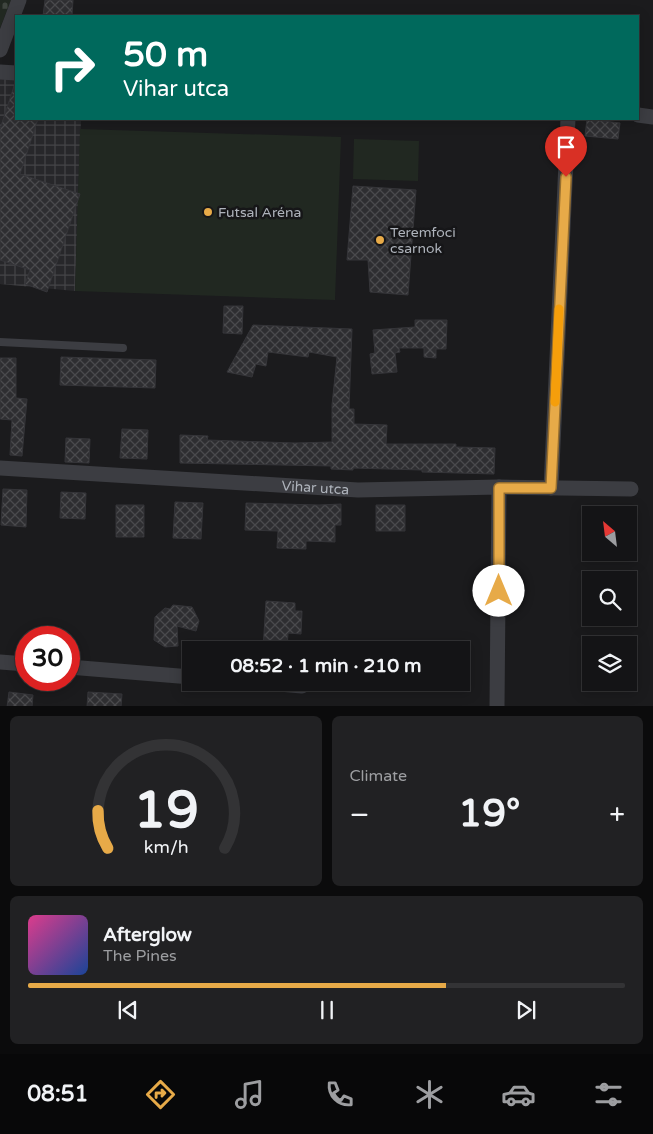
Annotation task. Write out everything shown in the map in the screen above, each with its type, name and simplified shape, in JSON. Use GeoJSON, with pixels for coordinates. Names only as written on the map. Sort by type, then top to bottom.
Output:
{"type":"FeatureCollection","features":[{"type":"Feature","properties":{"kind":"street"},"geometry":{"type":"LineString","coordinates":[[0,50],[19,0]]}},
{"type":"Feature","properties":{"kind":"street"},"geometry":{"type":"LineString","coordinates":[[0,72],[15,73]]}},
{"type":"Feature","properties":{"kind":"street"},"geometry":{"type":"LineString","coordinates":[[639,115],[653,117]]}},
{"type":"Feature","properties":{"kind":"street"},"geometry":{"type":"LineString","coordinates":[[551,488],[568,120]]}},
{"type":"Feature","properties":{"kind":"street","name":"Vihar utca"},"geometry":{"type":"LineString","coordinates":[[0,468],[358,490],[551,488],[631,490]]}},
{"type":"Feature","properties":{"kind":"street"},"geometry":{"type":"LineString","coordinates":[[497,706],[499,488]]}},
{"type":"Feature","properties":{"kind":"street"},"geometry":{"type":"LineString","coordinates":[[0,662],[15,663]]}},
{"type":"Feature","properties":{"kind":"street"},"geometry":{"type":"LineString","coordinates":[[80,668],[182,676]]}},
{"type":"Feature","properties":{"kind":"lane"},"geometry":{"type":"LineString","coordinates":[[0,342],[123,348]]}},
{"type":"Feature","properties":{"kind":"shaded area"},"geometry":{"type":"Polygon","coordinates":[[[0,72],[15,73],[15,120],[81,120],[75,291],[0,284],[0,72]]]}},
{"type":"Feature","properties":{"kind":"green space"},"geometry":{"type":"Polygon","coordinates":[[[0,0],[11,0],[0,28],[0,0]]]}},
{"type":"Feature","properties":{"kind":"green space","name":"Futsal Aréna"},"geometry":{"type":"Polygon","coordinates":[[[80,129],[341,137],[335,300],[75,291],[80,129]]]}},
{"type":"Feature","properties":{"kind":"green space"},"geometry":{"type":"Polygon","coordinates":[[[354,139],[419,141],[418,181],[353,179],[354,139]]]}},
{"type":"Feature","properties":{"kind":"building"},"geometry":{"type":"Polygon","coordinates":[[[45,0],[73,0],[72,15],[43,15],[45,0]]]}},
{"type":"Feature","properties":{"kind":"building"},"geometry":{"type":"Polygon","coordinates":[[[14,86],[15,120],[38,120],[20,174],[80,194],[47,292],[25,284],[30,270],[0,260],[0,129],[14,86]]]}},
{"type":"Feature","properties":{"kind":"building"},"geometry":{"type":"Polygon","coordinates":[[[587,120],[620,123],[618,139],[585,136],[587,120]]]}},
{"type":"Feature","properties":{"kind":"building","name":"Teremfoci csarnok"},"geometry":{"type":"Polygon","coordinates":[[[353,186],[416,190],[408,295],[370,292],[368,260],[347,260],[353,186]]]}},
{"type":"Feature","properties":{"kind":"building"},"geometry":{"type":"Polygon","coordinates":[[[224,306],[243,306],[242,334],[223,333],[224,306]]]}},
{"type":"Feature","properties":{"kind":"building"},"geometry":{"type":"Polygon","coordinates":[[[415,320],[447,320],[446,349],[436,349],[436,358],[424,357],[424,348],[399,348],[400,352],[395,353],[397,372],[372,374],[370,354],[375,353],[373,330],[415,327],[415,320]]]}},
{"type":"Feature","properties":{"kind":"building"},"geometry":{"type":"Polygon","coordinates":[[[253,325],[352,329],[349,409],[354,409],[354,424],[387,425],[386,444],[456,444],[456,447],[495,448],[494,474],[422,472],[422,470],[331,469],[331,466],[180,463],[180,435],[208,436],[207,440],[295,443],[332,442],[332,405],[337,357],[309,352],[308,357],[268,352],[266,366],[256,364],[252,377],[227,372],[253,325]]]}},
{"type":"Feature","properties":{"kind":"building"},"geometry":{"type":"Polygon","coordinates":[[[61,357],[156,360],[155,388],[60,385],[61,357]]]}},
{"type":"Feature","properties":{"kind":"building"},"geometry":{"type":"Polygon","coordinates":[[[0,358],[16,358],[16,398],[27,399],[22,456],[10,455],[12,420],[0,419],[0,358]]]}},
{"type":"Feature","properties":{"kind":"building"},"geometry":{"type":"Polygon","coordinates":[[[122,429],[148,430],[147,459],[120,458],[122,429]]]}},
{"type":"Feature","properties":{"kind":"building"},"geometry":{"type":"Polygon","coordinates":[[[66,438],[90,439],[89,463],[65,462],[66,438]]]}},
{"type":"Feature","properties":{"kind":"building"},"geometry":{"type":"Polygon","coordinates":[[[3,489],[27,490],[26,527],[1,525],[3,489]]]}},
{"type":"Feature","properties":{"kind":"building"},"geometry":{"type":"Polygon","coordinates":[[[61,492],[86,493],[85,519],[60,518],[61,492]]]}},
{"type":"Feature","properties":{"kind":"building"},"geometry":{"type":"Polygon","coordinates":[[[175,502],[203,503],[201,539],[173,538],[175,502]]]}},
{"type":"Feature","properties":{"kind":"building"},"geometry":{"type":"Polygon","coordinates":[[[246,503],[341,504],[341,525],[335,525],[335,542],[306,541],[306,549],[277,548],[278,531],[245,530],[246,503]]]}},
{"type":"Feature","properties":{"kind":"building"},"geometry":{"type":"Polygon","coordinates":[[[116,505],[144,505],[144,537],[116,537],[116,505]]]}},
{"type":"Feature","properties":{"kind":"building"},"geometry":{"type":"Polygon","coordinates":[[[376,505],[405,505],[405,531],[376,531],[376,505]]]}},
{"type":"Feature","properties":{"kind":"building"},"geometry":{"type":"Polygon","coordinates":[[[266,601],[295,603],[295,611],[302,611],[301,634],[288,633],[288,641],[264,641],[266,601]]]}},
{"type":"Feature","properties":{"kind":"building"},"geometry":{"type":"Polygon","coordinates":[[[173,605],[192,607],[199,621],[196,631],[177,626],[178,646],[165,647],[154,640],[155,617],[165,608],[170,609],[173,605]]]}},
{"type":"Feature","properties":{"kind":"building"},"geometry":{"type":"Polygon","coordinates":[[[9,692],[33,695],[32,706],[7,706],[9,692]]]}},
{"type":"Feature","properties":{"kind":"building"},"geometry":{"type":"Polygon","coordinates":[[[88,692],[122,694],[121,706],[87,706],[88,692]]]}},
{"type":"Feature","properties":{"kind":"slow traffic"},"geometry":{"type":"LineString","coordinates":[[555,402],[559,309]]}},
{"type":"Feature","properties":{"kind":"place","name":"Futsal Aréna"},"geometry":{"type":"Point","coordinates":[208,212]}},
{"type":"Feature","properties":{"kind":"place","name":"Teremfoci csarnok"},"geometry":{"type":"Point","coordinates":[380,240]}},
{"type":"Feature","properties":{"kind":"route"},"geometry":{"type":"LineString","coordinates":[[499,591],[499,488],[551,488],[566,177]]}}]}
